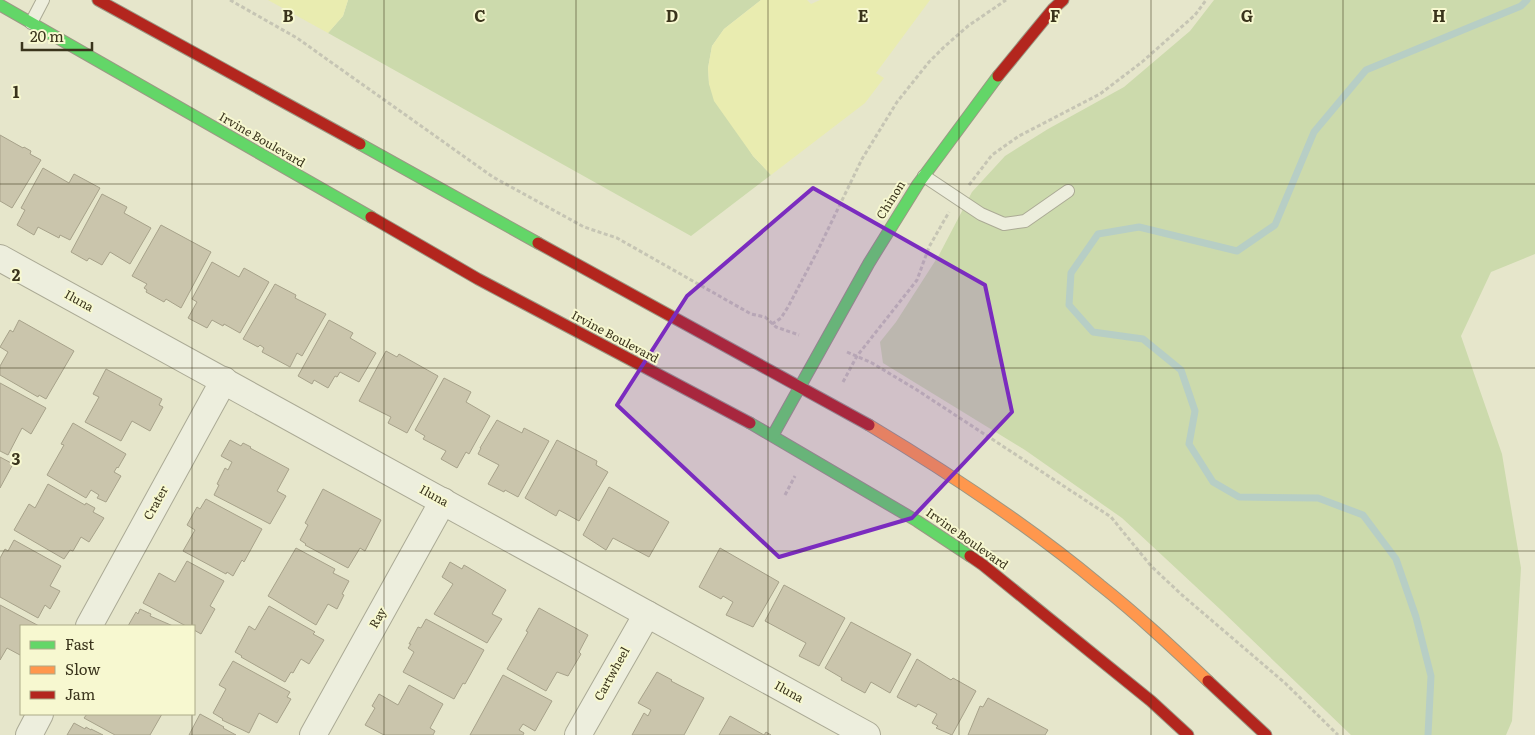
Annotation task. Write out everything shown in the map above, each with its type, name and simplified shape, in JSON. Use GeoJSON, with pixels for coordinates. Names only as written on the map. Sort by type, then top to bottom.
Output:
{"type":"FeatureCollection","features":[{"type":"Feature","properties":{"kind":"main road"},"geometry":{"type":"LineString","coordinates":[[98,0],[738,353],[800,384],[886,434],[968,487],[1074,564],[1145,623],[1266,735]]}},
{"type":"Feature","properties":{"kind":"main road","name":"Chinon"},"geometry":{"type":"LineString","coordinates":[[773,435],[869,263],[924,176],[990,85],[1053,9],[1063,0]]}},
{"type":"Feature","properties":{"kind":"main road","name":"Irvine Boulevard"},"geometry":{"type":"LineString","coordinates":[[0,5],[478,279],[773,435],[917,521],[983,565],[1143,695],[1188,735]]}},
{"type":"Feature","properties":{"kind":"street","name":"Iluna"},"geometry":{"type":"LineString","coordinates":[[1,261],[224,380],[647,614],[833,727],[868,735]]}},
{"type":"Feature","properties":{"kind":"street","name":"Crater"},"geometry":{"type":"LineString","coordinates":[[89,625],[224,380]]}},
{"type":"Feature","properties":{"kind":"street","name":"Ray"},"geometry":{"type":"LineString","coordinates":[[314,735],[443,501]]}},
{"type":"Feature","properties":{"kind":"street","name":"Cartwheel"},"geometry":{"type":"LineString","coordinates":[[578,735],[647,614]]}},
{"type":"Feature","properties":{"kind":"street"},"geometry":{"type":"LineString","coordinates":[[29,735],[39,715]]}},
{"type":"Feature","properties":{"kind":"lane"},"geometry":{"type":"LineString","coordinates":[[31,23],[43,0]]}},
{"type":"Feature","properties":{"kind":"lane"},"geometry":{"type":"LineString","coordinates":[[924,176],[981,214],[1004,224],[1025,221],[1068,191]]}},
{"type":"Feature","properties":{"kind":"path"},"geometry":{"type":"LineString","coordinates":[[772,324],[781,318],[788,307],[862,159],[897,102],[929,62],[944,47],[968,26],[1006,0]]}},
{"type":"Feature","properties":{"kind":"path"},"geometry":{"type":"LineString","coordinates":[[857,356],[917,280],[929,246],[958,198],[992,155],[1018,136],[1100,94],[1142,62],[1195,15],[1206,0]]}},
{"type":"Feature","properties":{"kind":"highlighted area"},"geometry":{"type":"Polygon","coordinates":[[[813,188],[985,285],[1012,412],[912,518],[779,557],[617,405],[687,296],[813,188]]]}},
{"type":"Feature","properties":{"kind":"shaded area"},"geometry":{"type":"Polygon","coordinates":[[[348,0],[761,0],[724,29],[712,46],[708,68],[709,84],[753,156],[771,175],[691,236],[328,33],[343,16],[348,0]]]}},
{"type":"Feature","properties":{"kind":"shaded area"},"geometry":{"type":"Polygon","coordinates":[[[1214,0],[1535,0],[1535,254],[1491,272],[1461,336],[1502,454],[1521,568],[1512,721],[1506,735],[1351,735],[1122,518],[1025,450],[883,363],[880,342],[896,322],[939,255],[972,192],[1005,156],[1048,129],[1124,87],[1190,31],[1214,0]]]}},
{"type":"Feature","properties":{"kind":"sand"},"geometry":{"type":"Polygon","coordinates":[[[268,0],[348,0],[343,16],[328,33],[268,0]]]}},
{"type":"Feature","properties":{"kind":"sand"},"geometry":{"type":"Polygon","coordinates":[[[761,0],[807,0],[811,4],[820,0],[930,0],[876,73],[884,78],[865,103],[771,175],[753,156],[714,101],[709,84],[708,68],[712,46],[724,29],[761,0]]]}},
{"type":"Feature","properties":{"kind":"building"},"geometry":{"type":"Polygon","coordinates":[[[0,135],[31,151],[30,154],[41,160],[12,208],[0,201],[0,135]]]}},
{"type":"Feature","properties":{"kind":"building"},"geometry":{"type":"Polygon","coordinates":[[[43,168],[69,183],[74,174],[100,188],[70,240],[60,235],[59,238],[38,227],[34,235],[17,225],[25,210],[21,208],[43,168]]]}},
{"type":"Feature","properties":{"kind":"building"},"geometry":{"type":"Polygon","coordinates":[[[102,194],[127,207],[124,213],[151,228],[130,264],[110,252],[102,265],[89,258],[87,261],[71,252],[102,194]]]}},
{"type":"Feature","properties":{"kind":"building"},"geometry":{"type":"Polygon","coordinates":[[[161,225],[211,252],[181,308],[166,299],[164,302],[146,292],[147,290],[144,288],[147,284],[132,276],[161,225]]]}},
{"type":"Feature","properties":{"kind":"building"},"geometry":{"type":"Polygon","coordinates":[[[212,262],[239,277],[244,268],[269,282],[240,333],[212,320],[207,328],[188,318],[197,302],[192,299],[212,262]]]}},
{"type":"Feature","properties":{"kind":"building"},"geometry":{"type":"Polygon","coordinates":[[[275,284],[296,295],[295,298],[326,314],[302,356],[297,353],[290,367],[262,352],[264,348],[260,345],[258,347],[243,339],[275,284]]]}},
{"type":"Feature","properties":{"kind":"building"},"geometry":{"type":"Polygon","coordinates":[[[19,320],[74,351],[46,399],[39,395],[38,397],[0,375],[0,366],[8,352],[0,347],[10,330],[13,332],[19,320]]]}},
{"type":"Feature","properties":{"kind":"building"},"geometry":{"type":"Polygon","coordinates":[[[329,320],[353,333],[350,338],[376,353],[359,382],[340,372],[337,377],[335,376],[328,388],[314,380],[312,384],[298,376],[329,320]]]}},
{"type":"Feature","properties":{"kind":"building"},"geometry":{"type":"Polygon","coordinates":[[[386,351],[397,357],[399,354],[438,376],[407,433],[388,423],[391,417],[359,401],[386,351]]]}},
{"type":"Feature","properties":{"kind":"building"},"geometry":{"type":"Polygon","coordinates":[[[106,369],[162,399],[159,405],[163,407],[150,431],[132,421],[121,441],[85,422],[99,397],[93,394],[106,369]]]}},
{"type":"Feature","properties":{"kind":"building"},"geometry":{"type":"Polygon","coordinates":[[[444,378],[471,392],[466,402],[490,416],[469,454],[466,452],[457,468],[441,459],[446,451],[423,439],[425,436],[415,430],[444,378]]]}},
{"type":"Feature","properties":{"kind":"building"},"geometry":{"type":"Polygon","coordinates":[[[0,383],[46,408],[31,434],[22,428],[8,455],[0,451],[0,383]]]}},
{"type":"Feature","properties":{"kind":"building"},"geometry":{"type":"Polygon","coordinates":[[[497,420],[522,433],[524,428],[549,441],[518,497],[488,484],[499,465],[478,454],[497,420]]]}},
{"type":"Feature","properties":{"kind":"building"},"geometry":{"type":"Polygon","coordinates":[[[73,423],[126,454],[114,472],[121,476],[106,502],[97,498],[99,495],[91,490],[86,498],[47,475],[64,445],[61,444],[73,423]]]}},
{"type":"Feature","properties":{"kind":"building"},"geometry":{"type":"Polygon","coordinates":[[[230,440],[241,446],[243,443],[289,469],[277,491],[286,496],[270,524],[214,495],[225,468],[228,470],[232,462],[221,456],[230,440]]]}},
{"type":"Feature","properties":{"kind":"building"},"geometry":{"type":"Polygon","coordinates":[[[557,440],[597,461],[596,465],[608,472],[579,521],[559,510],[556,516],[525,498],[557,440]]]}},
{"type":"Feature","properties":{"kind":"building"},"geometry":{"type":"Polygon","coordinates":[[[0,457],[13,464],[0,488],[0,457]]]}},
{"type":"Feature","properties":{"kind":"building"},"geometry":{"type":"Polygon","coordinates":[[[48,484],[85,505],[86,503],[95,508],[93,512],[104,518],[89,542],[81,537],[73,551],[70,550],[64,559],[14,530],[29,504],[35,508],[48,484]]]}},
{"type":"Feature","properties":{"kind":"building"},"geometry":{"type":"Polygon","coordinates":[[[609,487],[669,522],[649,557],[613,538],[606,550],[583,535],[609,487]]]}},
{"type":"Feature","properties":{"kind":"building"},"geometry":{"type":"Polygon","coordinates":[[[323,489],[381,520],[365,551],[360,548],[348,568],[305,545],[300,540],[308,525],[305,523],[323,489]]]}},
{"type":"Feature","properties":{"kind":"building"},"geometry":{"type":"Polygon","coordinates":[[[206,499],[262,529],[244,562],[242,560],[233,576],[183,551],[195,530],[187,525],[197,507],[200,509],[206,499]]]}},
{"type":"Feature","properties":{"kind":"building"},"geometry":{"type":"Polygon","coordinates":[[[14,540],[61,566],[50,586],[60,591],[50,609],[45,605],[38,618],[0,597],[0,558],[5,549],[8,551],[14,540]]]}},
{"type":"Feature","properties":{"kind":"building"},"geometry":{"type":"Polygon","coordinates":[[[296,548],[335,569],[333,573],[349,581],[337,609],[328,604],[316,625],[268,596],[296,548]]]}},
{"type":"Feature","properties":{"kind":"building"},"geometry":{"type":"Polygon","coordinates":[[[720,548],[779,582],[753,627],[726,615],[733,602],[723,596],[721,599],[699,587],[720,548]]]}},
{"type":"Feature","properties":{"kind":"building"},"geometry":{"type":"Polygon","coordinates":[[[187,561],[224,581],[210,606],[215,609],[201,634],[195,631],[195,625],[184,625],[143,603],[159,573],[175,582],[187,561]]]}},
{"type":"Feature","properties":{"kind":"building"},"geometry":{"type":"Polygon","coordinates":[[[450,562],[462,569],[464,565],[506,590],[492,614],[502,619],[487,643],[434,614],[453,584],[442,577],[450,562]]]}},
{"type":"Feature","properties":{"kind":"building"},"geometry":{"type":"Polygon","coordinates":[[[784,585],[845,618],[819,666],[799,656],[806,643],[765,621],[784,585]]]}},
{"type":"Feature","properties":{"kind":"building"},"geometry":{"type":"Polygon","coordinates":[[[0,605],[37,625],[20,625],[20,655],[7,648],[0,660],[0,605]]]}},
{"type":"Feature","properties":{"kind":"building"},"geometry":{"type":"Polygon","coordinates":[[[269,606],[315,632],[313,634],[324,640],[309,664],[301,659],[285,682],[235,652],[249,626],[255,630],[269,606]]]}},
{"type":"Feature","properties":{"kind":"building"},"geometry":{"type":"Polygon","coordinates":[[[539,608],[588,635],[579,652],[581,654],[568,676],[557,672],[546,691],[507,669],[539,608]]]}},
{"type":"Feature","properties":{"kind":"building"},"geometry":{"type":"Polygon","coordinates":[[[140,609],[151,614],[150,616],[171,625],[129,625],[136,612],[138,614],[140,609]]]}},
{"type":"Feature","properties":{"kind":"building"},"geometry":{"type":"Polygon","coordinates":[[[426,619],[484,650],[465,684],[463,683],[454,699],[403,672],[414,652],[408,648],[411,644],[409,644],[418,627],[421,628],[426,619]]]}},
{"type":"Feature","properties":{"kind":"building"},"geometry":{"type":"Polygon","coordinates":[[[851,622],[911,654],[890,693],[871,682],[865,693],[841,680],[842,678],[825,668],[851,622]]]}},
{"type":"Feature","properties":{"kind":"building"},"geometry":{"type":"Polygon","coordinates":[[[917,659],[951,680],[953,678],[976,691],[952,735],[936,728],[938,726],[932,723],[937,714],[918,704],[916,707],[897,697],[917,659]]]}},
{"type":"Feature","properties":{"kind":"building"},"geometry":{"type":"Polygon","coordinates":[[[233,661],[290,692],[287,697],[291,699],[277,723],[259,713],[249,733],[222,720],[213,713],[226,689],[219,685],[233,661]]]}},
{"type":"Feature","properties":{"kind":"building"},"geometry":{"type":"Polygon","coordinates":[[[657,672],[704,698],[684,735],[632,735],[644,713],[648,716],[651,710],[638,703],[657,672]]]}},
{"type":"Feature","properties":{"kind":"building"},"geometry":{"type":"Polygon","coordinates":[[[503,675],[552,701],[535,731],[523,724],[519,730],[524,733],[523,735],[470,735],[503,675]]]}},
{"type":"Feature","properties":{"kind":"building"},"geometry":{"type":"Polygon","coordinates":[[[409,685],[443,704],[430,728],[435,731],[433,735],[384,735],[365,725],[375,708],[372,706],[379,694],[398,705],[409,685]]]}},
{"type":"Feature","properties":{"kind":"building"},"geometry":{"type":"Polygon","coordinates":[[[988,698],[1048,730],[1045,735],[968,735],[980,706],[983,707],[988,698]]]}},
{"type":"Feature","properties":{"kind":"building"},"geometry":{"type":"Polygon","coordinates":[[[200,714],[224,727],[236,735],[189,735],[200,714]]]}},
{"type":"Feature","properties":{"kind":"building"},"geometry":{"type":"Polygon","coordinates":[[[86,715],[161,715],[150,735],[115,735],[84,718],[86,715]]]}},
{"type":"Feature","properties":{"kind":"building"},"geometry":{"type":"Polygon","coordinates":[[[730,716],[764,735],[719,735],[730,716]]]}},
{"type":"Feature","properties":{"kind":"building"},"geometry":{"type":"Polygon","coordinates":[[[74,723],[85,729],[86,727],[103,735],[67,735],[74,723]]]}},
{"type":"Feature","properties":{"kind":"waterway"},"geometry":{"type":"LineString","coordinates":[[1428,735],[1431,676],[1416,617],[1396,559],[1363,515],[1318,498],[1239,497],[1213,482],[1189,444],[1195,411],[1181,370],[1143,339],[1093,332],[1069,305],[1071,273],[1098,234],[1139,227],[1237,251],[1275,225],[1314,132],[1366,70],[1521,6],[1527,0]]}},
{"type":"Feature","properties":{"kind":"traffic: fast"},"geometry":{"type":"LineString","coordinates":[[0,5],[371,217]]}},
{"type":"Feature","properties":{"kind":"traffic: fast"},"geometry":{"type":"LineString","coordinates":[[773,435],[869,263],[918,184],[998,76]]}},
{"type":"Feature","properties":{"kind":"traffic: fast"},"geometry":{"type":"LineString","coordinates":[[360,144],[538,243]]}},
{"type":"Feature","properties":{"kind":"traffic: fast"},"geometry":{"type":"LineString","coordinates":[[750,423],[917,521],[970,556]]}},
{"type":"Feature","properties":{"kind":"traffic: slow"},"geometry":{"type":"LineString","coordinates":[[869,425],[958,481],[1045,541],[1128,608],[1208,681]]}},
{"type":"Feature","properties":{"kind":"traffic: jam"},"geometry":{"type":"LineString","coordinates":[[98,0],[360,144]]}},
{"type":"Feature","properties":{"kind":"traffic: jam"},"geometry":{"type":"LineString","coordinates":[[998,76],[1053,9],[1063,0]]}},
{"type":"Feature","properties":{"kind":"traffic: jam"},"geometry":{"type":"LineString","coordinates":[[371,217],[478,279],[750,423]]}},
{"type":"Feature","properties":{"kind":"traffic: jam"},"geometry":{"type":"LineString","coordinates":[[538,243],[869,425]]}},
{"type":"Feature","properties":{"kind":"traffic: jam"},"geometry":{"type":"LineString","coordinates":[[970,556],[1151,701],[1188,735]]}},
{"type":"Feature","properties":{"kind":"traffic: jam"},"geometry":{"type":"LineString","coordinates":[[1208,681],[1266,735]]}}]}
